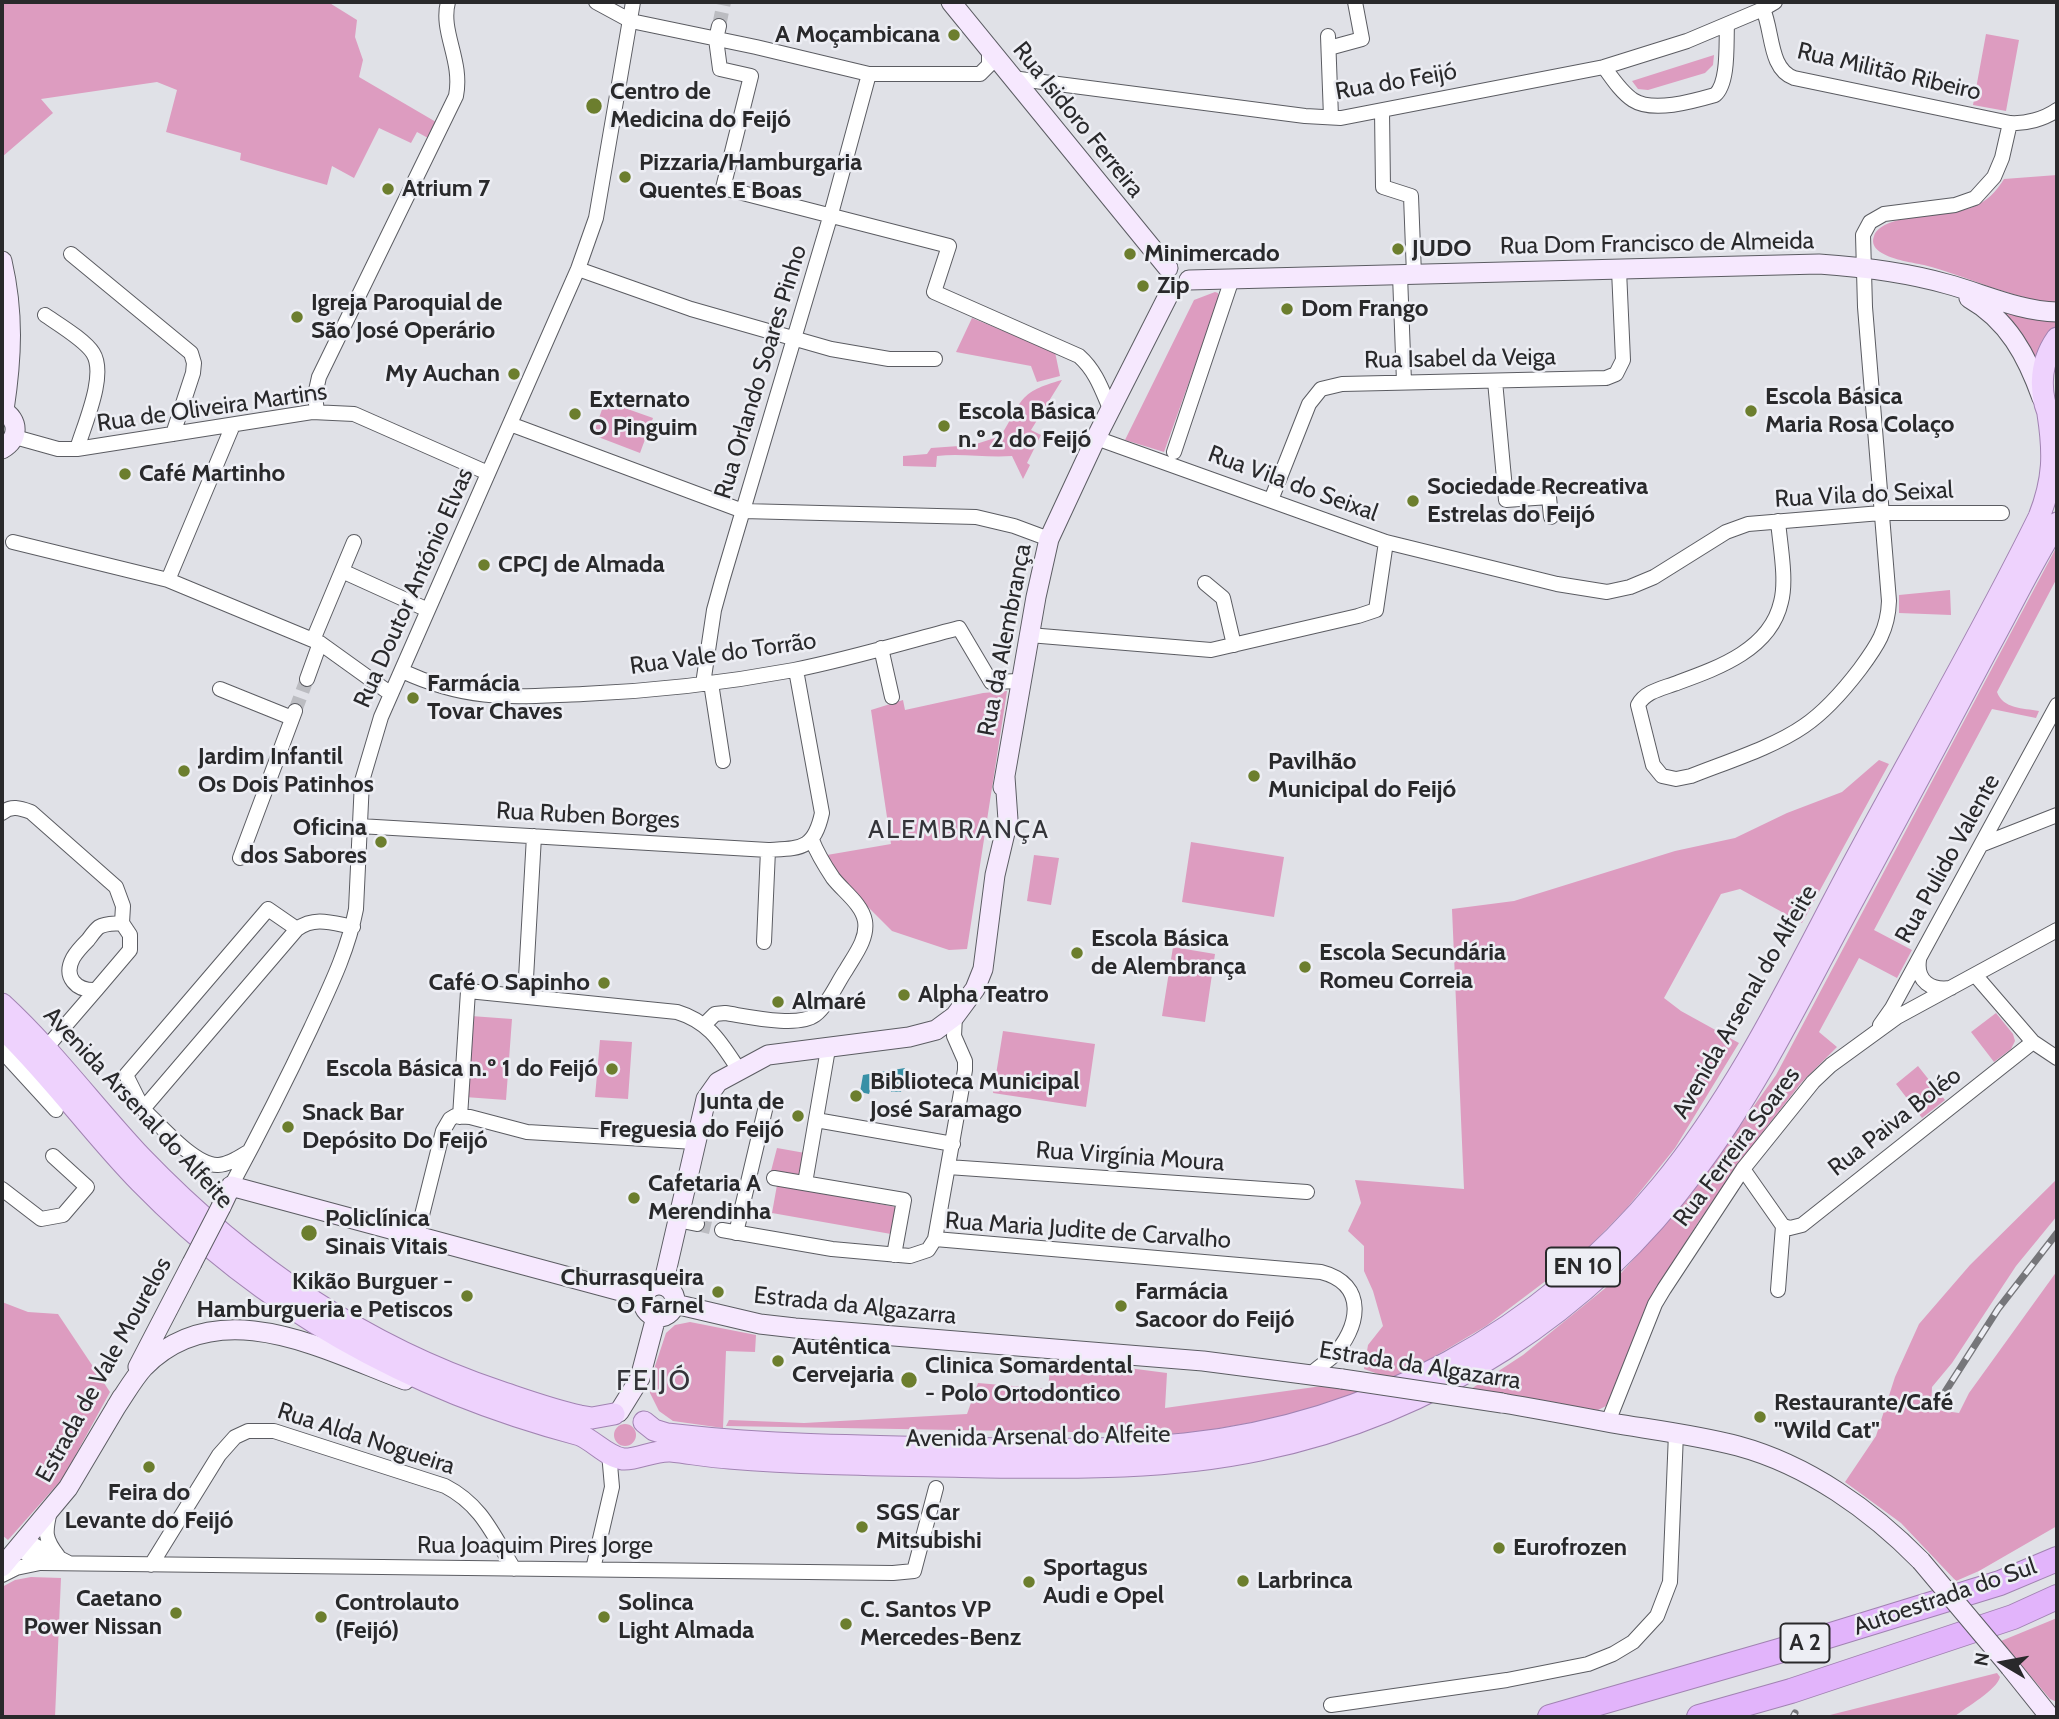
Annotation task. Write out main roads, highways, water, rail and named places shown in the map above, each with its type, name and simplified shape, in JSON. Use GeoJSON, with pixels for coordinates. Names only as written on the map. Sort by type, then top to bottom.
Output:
{"type":"FeatureCollection","features":[{"type":"Feature","properties":{"kind":"highway","name":"Autoestrada do Sul"},"geometry":{"type":"LineString","coordinates":[[1550,1717],[2000,1583],[2057,1559]]}},
{"type":"Feature","properties":{"kind":"highway","name":"Autoestrada do Sul"},"geometry":{"type":"LineString","coordinates":[[1699,1717],[1791,1691],[1987,1626],[2057,1597]]}},
{"type":"Feature","properties":{"kind":"main road","name":"Rua Isidoro Ferreira"},"geometry":{"type":"LineString","coordinates":[[951,2],[1168,268]]}},
{"type":"Feature","properties":{"kind":"main road"},"geometry":{"type":"LineString","coordinates":[[2,261],[12,323],[11,365],[3,410],[15,424],[8,443]]}},
{"type":"Feature","properties":{"kind":"main road","name":"Rua Dom Francisco de Almeida"},"geometry":{"type":"LineString","coordinates":[[1189,280],[1819,264],[1863,267],[1916,276],[2031,310],[2057,312]]}},
{"type":"Feature","properties":{"kind":"main road"},"geometry":{"type":"LineString","coordinates":[[1168,268],[1182,268],[1189,280],[1188,285],[1180,292],[1166,290],[1162,281],[1168,268]]}},
{"type":"Feature","properties":{"kind":"main road","name":"Rua Dom Francisco de Almeida"},"geometry":{"type":"LineString","coordinates":[[1916,276],[1960,293],[1995,316],[2022,351],[2050,415]]}},
{"type":"Feature","properties":{"kind":"main road","name":"Rua da Alembrança"},"geometry":{"type":"LineString","coordinates":[[663,1285],[697,1135],[735,1073],[768,1055],[938,1032],[956,1016],[975,989],[983,969],[995,875],[992,838],[1042,562],[1049,539],[1096,439],[1170,292]]}},
{"type":"Feature","properties":{"kind":"main road","name":"Avenida Arsenal do Alfeite"},"geometry":{"type":"LineString","coordinates":[[643,1420],[654,1430],[667,1433],[798,1444],[1077,1450],[1210,1441],[1298,1423],[1378,1397],[1451,1362],[1533,1308],[1595,1256],[1662,1185],[1703,1128],[1756,1044],[2039,517],[2048,493],[2053,463],[2050,415],[2042,377],[2057,338]]}},
{"type":"Feature","properties":{"kind":"main road","name":"Avenida Arsenal do Alfeite"},"geometry":{"type":"LineString","coordinates":[[634,1457],[663,1451],[732,1459],[797,1462],[1049,1468],[1148,1465],[1202,1460],[1298,1442],[1368,1420],[1440,1387],[1509,1347],[1561,1309],[1626,1251],[1674,1198],[1718,1139],[1789,1020],[2057,523]]}},
{"type":"Feature","properties":{"kind":"main road","name":"Rua da Alembrança"},"geometry":{"type":"LineString","coordinates":[[938,1032],[984,947]]}},
{"type":"Feature","properties":{"kind":"main road","name":"Avenida Arsenal do Alfeite"},"geometry":{"type":"LineString","coordinates":[[2,1004],[46,1048],[174,1190],[242,1252],[308,1299],[381,1341],[480,1385],[570,1414],[592,1418],[617,1413]]}},
{"type":"Feature","properties":{"kind":"main road","name":"Avenida Arsenal do Alfeite"},"geometry":{"type":"LineString","coordinates":[[2,1028],[147,1189],[245,1275],[328,1333],[363,1352],[446,1390],[580,1435],[607,1452]]}},
{"type":"Feature","properties":{"kind":"main road","name":"Estrada de Vale Mourelos"},"geometry":{"type":"LineString","coordinates":[[2,1567],[77,1475],[116,1407],[231,1186],[643,1297]]}},
{"type":"Feature","properties":{"kind":"main road"},"geometry":{"type":"LineString","coordinates":[[652,1285],[663,1285],[673,1292],[675,1304],[668,1314],[656,1317],[644,1307],[643,1297],[652,1285]]}},
{"type":"Feature","properties":{"kind":"main road","name":"Estrada da Algazarra"},"geometry":{"type":"LineString","coordinates":[[675,1304],[760,1324],[795,1328],[1203,1361],[1311,1374],[1502,1403],[1676,1433],[1740,1447],[1791,1467],[1833,1488],[1875,1518],[1921,1561],[2050,1717]]}},
{"type":"Feature","properties":{"kind":"main road"},"geometry":{"type":"LineString","coordinates":[[640,1378],[643,1420],[648,1431],[648,1440],[644,1449],[634,1457],[621,1459],[607,1452],[601,1437],[602,1428],[607,1419],[617,1413],[640,1378],[656,1317]]}},
{"type":"Feature","properties":{"kind":"main road"},"geometry":{"type":"LineString","coordinates":[[116,1407],[144,1368],[172,1346],[217,1331],[252,1329],[287,1337],[442,1394],[532,1421]]}},
{"type":"Feature","properties":{"kind":"main road"},"geometry":{"type":"LineString","coordinates":[[617,1413],[633,1413],[643,1420]]}},
{"type":"Feature","properties":{"kind":"water"},"geometry":{"type":"Polygon","coordinates":[[[905,1068],[901,1092],[891,1092],[891,1087],[872,1083],[869,1094],[860,1092],[863,1075],[905,1068]]]}},
{"type":"Feature","properties":{"kind":"tunnel"},"geometry":{"type":"LineString","coordinates":[[719,26],[724,2]]}},
{"type":"Feature","properties":{"kind":"tunnel"},"geometry":{"type":"LineString","coordinates":[[295,711],[307,679]]}},
{"type":"Feature","properties":{"kind":"tunnel"},"geometry":{"type":"LineString","coordinates":[[697,1224],[722,1230]]}},
{"type":"Feature","properties":{"kind":"railway"},"geometry":{"type":"LineString","coordinates":[[1938,1403],[1998,1309],[2057,1233]]}},
{"type":"Feature","properties":{"kind":"railway"},"geometry":{"type":"LineString","coordinates":[[1793,1717],[1795,1713]]}},
{"type":"Feature","properties":{"kind":"place","name":"A Moçambicana"},"geometry":{"type":"Point","coordinates":[954,35]}},
{"type":"Feature","properties":{"kind":"place","name":"Centro de Medicina do Feijó"},"geometry":{"type":"Point","coordinates":[594,106]}},
{"type":"Feature","properties":{"kind":"place","name":"Pizzaria/Hamburgaria Quentes E Boas"},"geometry":{"type":"Point","coordinates":[625,177]}},
{"type":"Feature","properties":{"kind":"place","name":"Atrium 7"},"geometry":{"type":"Point","coordinates":[388,189]}},
{"type":"Feature","properties":{"kind":"place","name":"JUDO"},"geometry":{"type":"Point","coordinates":[1398,249]}},
{"type":"Feature","properties":{"kind":"place","name":"Minimercado"},"geometry":{"type":"Point","coordinates":[1130,254]}},
{"type":"Feature","properties":{"kind":"place","name":"Zip"},"geometry":{"type":"Point","coordinates":[1143,286]}},
{"type":"Feature","properties":{"kind":"place","name":"Dom Frango"},"geometry":{"type":"Point","coordinates":[1287,309]}},
{"type":"Feature","properties":{"kind":"place","name":"Igreja Paroquial de São José Operário"},"geometry":{"type":"Point","coordinates":[297,317]}},
{"type":"Feature","properties":{"kind":"place","name":"My Auchan"},"geometry":{"type":"Point","coordinates":[514,374]}},
{"type":"Feature","properties":{"kind":"place","name":"Escola Básica Maria Rosa Colaço"},"geometry":{"type":"Point","coordinates":[1751,411]}},
{"type":"Feature","properties":{"kind":"place","name":"Externato O Pinguim"},"geometry":{"type":"Point","coordinates":[575,414]}},
{"type":"Feature","properties":{"kind":"place","name":"Escola Básica n.º 2 do Feijó"},"geometry":{"type":"Point","coordinates":[944,426]}},
{"type":"Feature","properties":{"kind":"place","name":"Café Martinho"},"geometry":{"type":"Point","coordinates":[125,474]}},
{"type":"Feature","properties":{"kind":"place","name":"Sociedade Recreativa Estrelas do Feijó"},"geometry":{"type":"Point","coordinates":[1413,501]}},
{"type":"Feature","properties":{"kind":"place","name":"CPCJ de Almada"},"geometry":{"type":"Point","coordinates":[484,565]}},
{"type":"Feature","properties":{"kind":"place","name":"Farmácia Tovar Chaves"},"geometry":{"type":"Point","coordinates":[413,698]}},
{"type":"Feature","properties":{"kind":"place","name":"Jardim Infantil Os Dois Patinhos"},"geometry":{"type":"Point","coordinates":[184,771]}},
{"type":"Feature","properties":{"kind":"place","name":"Pavilhão Municipal do Feijó"},"geometry":{"type":"Point","coordinates":[1254,776]}},
{"type":"Feature","properties":{"kind":"place","name":"Oficina dos Sabores"},"geometry":{"type":"Point","coordinates":[381,842]}},
{"type":"Feature","properties":{"kind":"place","name":"Escola Básica de Alembrança"},"geometry":{"type":"Point","coordinates":[1077,953]}},
{"type":"Feature","properties":{"kind":"place","name":"Escola Secundária Romeu Correia"},"geometry":{"type":"Point","coordinates":[1305,967]}},
{"type":"Feature","properties":{"kind":"place","name":"Café O Sapinho"},"geometry":{"type":"Point","coordinates":[604,983]}},
{"type":"Feature","properties":{"kind":"place","name":"Alpha Teatro"},"geometry":{"type":"Point","coordinates":[904,995]}},
{"type":"Feature","properties":{"kind":"place","name":"Almaré"},"geometry":{"type":"Point","coordinates":[778,1002]}},
{"type":"Feature","properties":{"kind":"place","name":"Escola Básica n.º 1 do Feijó"},"geometry":{"type":"Point","coordinates":[612,1069]}},
{"type":"Feature","properties":{"kind":"place","name":"Biblioteca Municipal José Saramago"},"geometry":{"type":"Point","coordinates":[856,1096]}},
{"type":"Feature","properties":{"kind":"place","name":"Junta de Freguesia do Feijó"},"geometry":{"type":"Point","coordinates":[798,1116]}},
{"type":"Feature","properties":{"kind":"place","name":"Snack Bar Depósito Do Feijó"},"geometry":{"type":"Point","coordinates":[288,1127]}},
{"type":"Feature","properties":{"kind":"place","name":"Cafetaria A Merendinha"},"geometry":{"type":"Point","coordinates":[634,1198]}},
{"type":"Feature","properties":{"kind":"place","name":"Policlínica Sinais Vitais"},"geometry":{"type":"Point","coordinates":[309,1233]}},
{"type":"Feature","properties":{"kind":"place","name":"Churrasqueira O Farnel"},"geometry":{"type":"Point","coordinates":[718,1292]}},
{"type":"Feature","properties":{"kind":"place","name":"Kikão Burguer - Hamburgueria e Petiscos"},"geometry":{"type":"Point","coordinates":[467,1296]}},
{"type":"Feature","properties":{"kind":"place","name":"Farmácia Sacoor do Feijó"},"geometry":{"type":"Point","coordinates":[1121,1306]}},
{"type":"Feature","properties":{"kind":"place","name":"Autêntica Cervejaria"},"geometry":{"type":"Point","coordinates":[778,1361]}},
{"type":"Feature","properties":{"kind":"place","name":"Clinica Somardental - Polo Ortodontico"},"geometry":{"type":"Point","coordinates":[909,1380]}},
{"type":"Feature","properties":{"kind":"place","name":"Restaurante/Café \"Wild Cat\""},"geometry":{"type":"Point","coordinates":[1760,1417]}},
{"type":"Feature","properties":{"kind":"place","name":"Feira do Levante do Feijó"},"geometry":{"type":"Point","coordinates":[149,1467]}},
{"type":"Feature","properties":{"kind":"place","name":"SGS Car Mitsubishi"},"geometry":{"type":"Point","coordinates":[862,1527]}},
{"type":"Feature","properties":{"kind":"place","name":"Eurofrozen"},"geometry":{"type":"Point","coordinates":[1499,1548]}},
{"type":"Feature","properties":{"kind":"place","name":"Larbrinca"},"geometry":{"type":"Point","coordinates":[1243,1581]}},
{"type":"Feature","properties":{"kind":"place","name":"Sportagus Audi e Opel"},"geometry":{"type":"Point","coordinates":[1029,1582]}},
{"type":"Feature","properties":{"kind":"place","name":"Caetano Power Nissan"},"geometry":{"type":"Point","coordinates":[176,1613]}},
{"type":"Feature","properties":{"kind":"place","name":"Controlauto (Feijó)"},"geometry":{"type":"Point","coordinates":[321,1617]}},
{"type":"Feature","properties":{"kind":"place","name":"Solinca Light Almada"},"geometry":{"type":"Point","coordinates":[604,1617]}},
{"type":"Feature","properties":{"kind":"place","name":"C. Santos VP Mercedes-Benz"},"geometry":{"type":"Point","coordinates":[846,1624]}},
{"type":"Feature","properties":{"kind":"district","name":"ALEMBRANÇA"},"geometry":{"type":"Point","coordinates":[959,830]}},
{"type":"Feature","properties":{"kind":"district","name":"FEIJÓ"},"geometry":{"type":"Point","coordinates":[654,1382]}}]}
